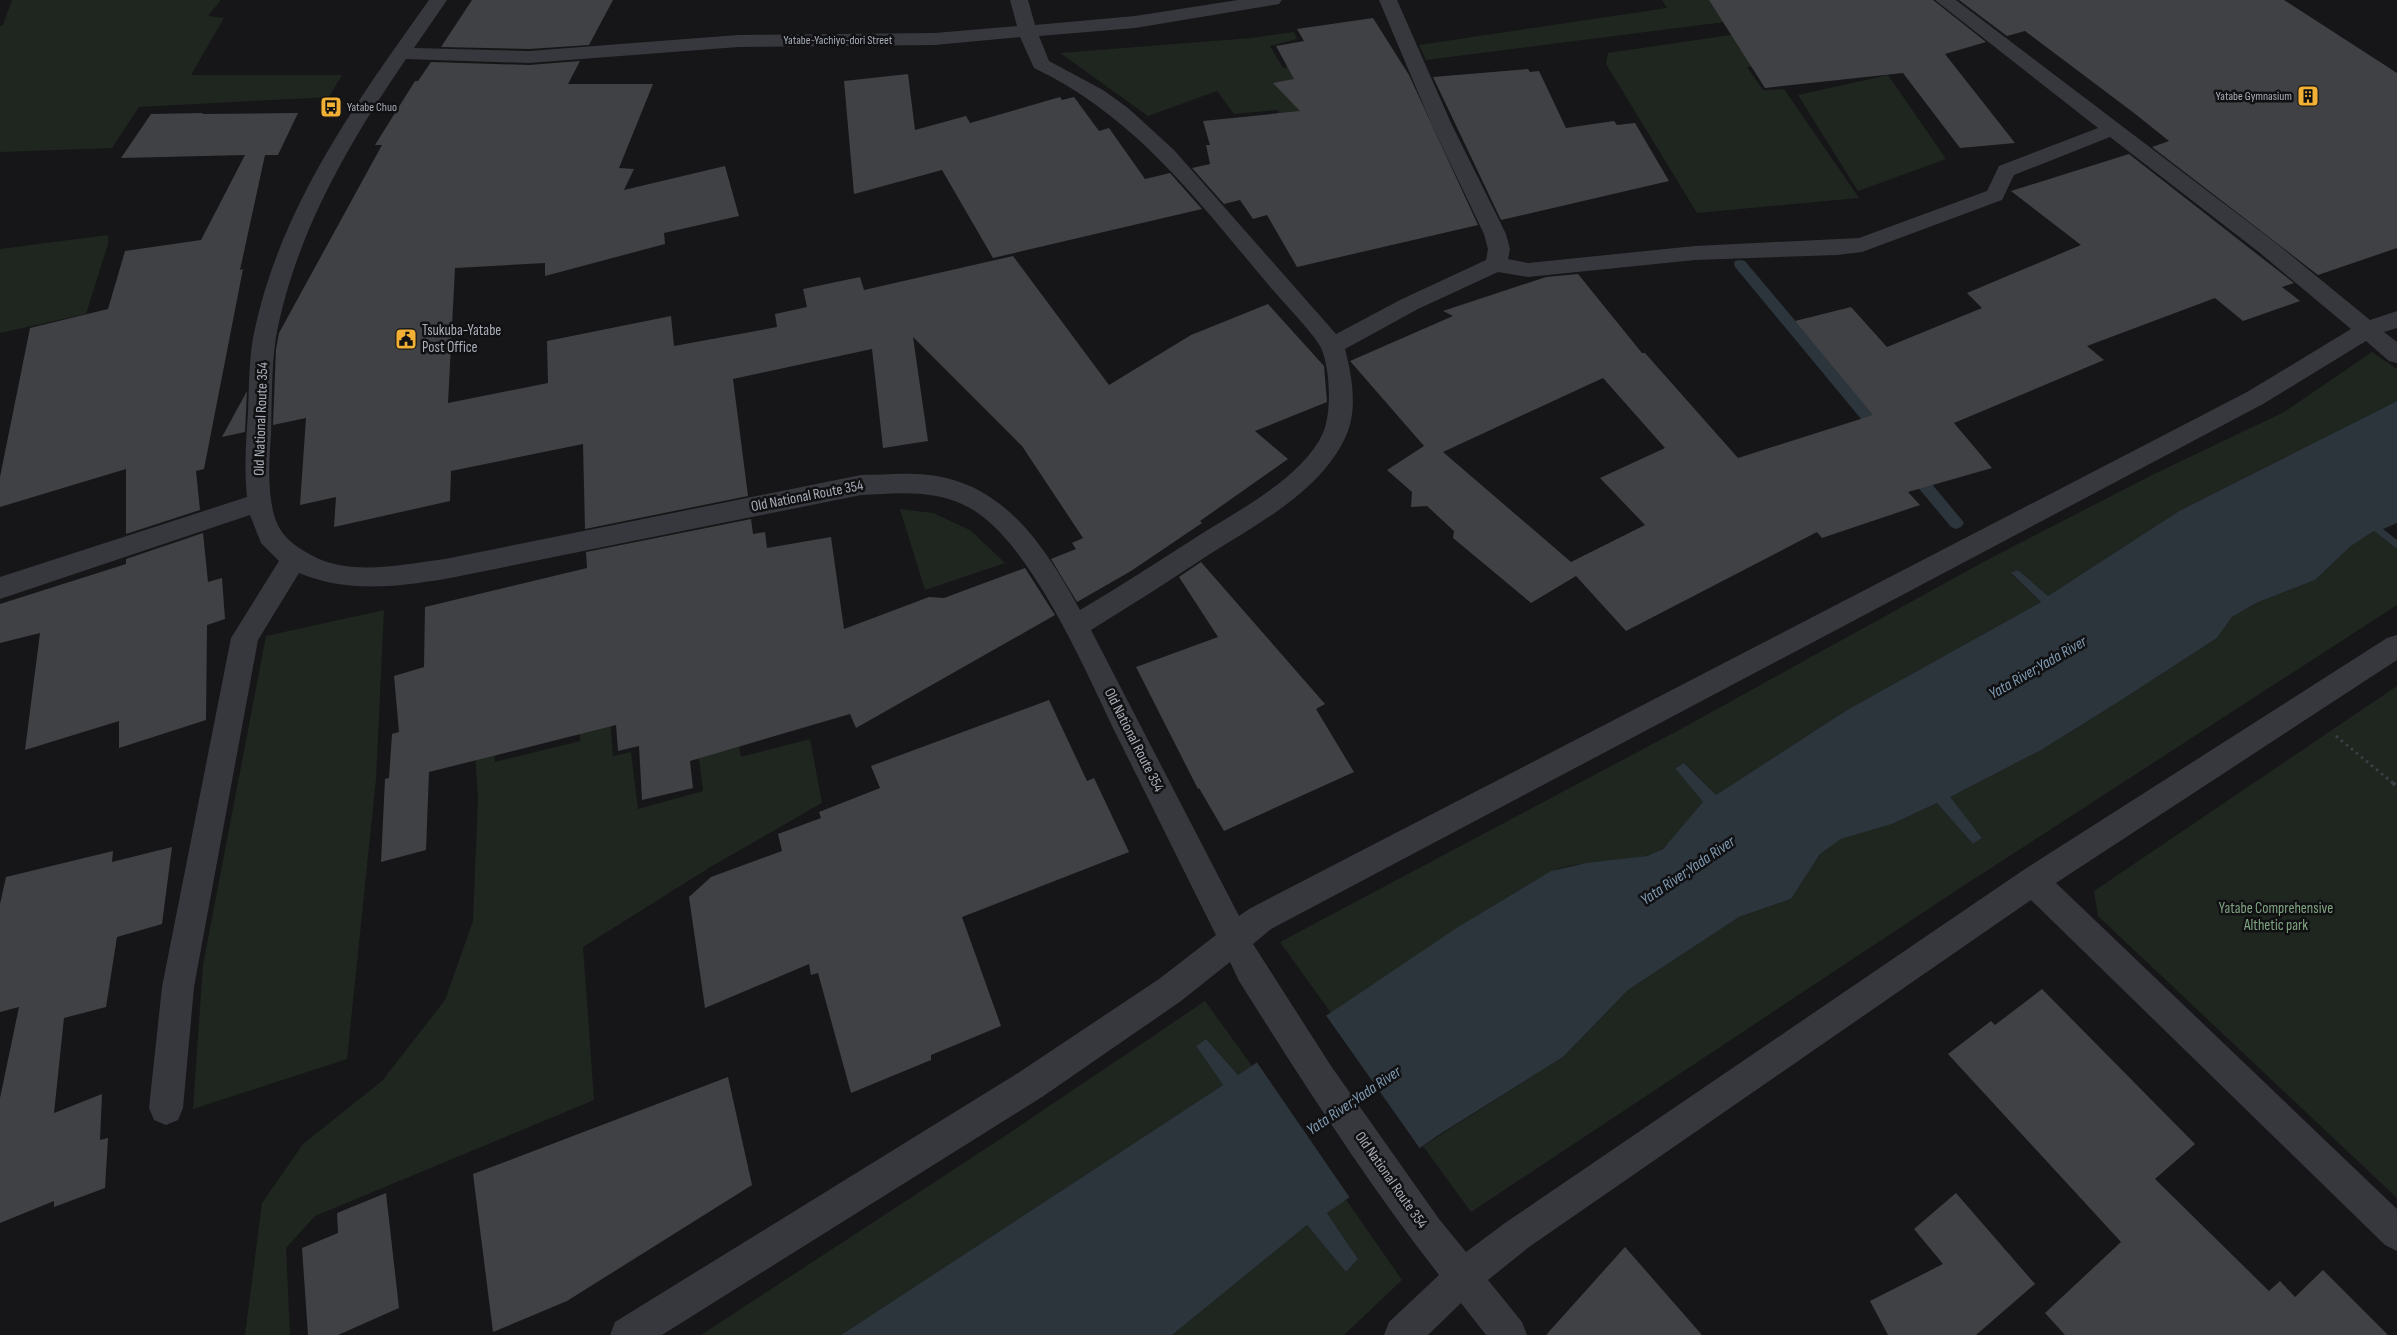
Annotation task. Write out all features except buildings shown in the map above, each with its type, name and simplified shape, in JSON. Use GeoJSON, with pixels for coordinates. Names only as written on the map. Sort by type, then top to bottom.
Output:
{"type":"FeatureCollection","features":[{"type":"Feature","properties":{"kind":"street","name":"Old National Route 354"},"geometry":{"type":"LineString","coordinates":[[438,0],[343,140],[312,195],[283,266],[264,342],[256,466],[265,525],[275,542],[294,559],[317,569],[338,575],[357,577],[402,575],[446,569],[860,485],[916,483],[947,488],[978,500],[1004,521],[1028,546],[1048,576],[1250,970],[1319,1078],[1427,1231],[1462,1278],[1509,1335]]}},
{"type":"Feature","properties":{"kind":"street"},"geometry":{"type":"LineString","coordinates":[[1019,0],[1028,32],[1041,64],[1065,74],[1132,120],[1172,159],[1333,346],[1340,376],[1341,400],[1335,434],[1316,464],[1274,499],[1156,577],[1075,626]]}},
{"type":"Feature","properties":{"kind":"street","name":"Yatabe-Yachiyo-dori Street"},"geometry":{"type":"LineString","coordinates":[[401,53],[529,57],[738,41],[935,39],[1135,22],[1273,0]]}},
{"type":"Feature","properties":{"kind":"street"},"geometry":{"type":"LineString","coordinates":[[1388,0],[1442,123],[1495,234],[1499,249],[1496,264]]}},
{"type":"Feature","properties":{"kind":"street"},"geometry":{"type":"LineString","coordinates":[[1944,0],[2268,248],[2383,344]]}},
{"type":"Feature","properties":{"kind":"street"},"geometry":{"type":"LineString","coordinates":[[1333,346],[1410,304],[1496,264],[1528,270],[1695,253],[1862,245],[1995,195],[2006,171],[2112,129]]}},
{"type":"Feature","properties":{"kind":"street"},"geometry":{"type":"LineString","coordinates":[[628,1335],[1030,1086],[1170,990],[1260,919],[2255,398],[2383,344],[2397,319]]}},
{"type":"Feature","properties":{"kind":"street"},"geometry":{"type":"LineString","coordinates":[[0,588],[260,502]]}},
{"type":"Feature","properties":{"kind":"street"},"geometry":{"type":"LineString","coordinates":[[166,1108],[178,987],[244,638],[294,559]]}},
{"type":"Feature","properties":{"kind":"street"},"geometry":{"type":"LineString","coordinates":[[1402,1335],[1462,1278],[1517,1235],[2033,881],[2397,646]]}},
{"type":"Feature","properties":{"kind":"street"},"geometry":{"type":"LineString","coordinates":[[2033,881],[2397,1233]]}},
{"type":"Feature","properties":{"kind":"path"},"geometry":{"type":"LineString","coordinates":[[2330,731],[2397,787]]}},
{"type":"Feature","properties":{"kind":"green space"},"geometry":{"type":"Polygon","coordinates":[[[12,0],[221,0],[208,16],[224,18],[191,75],[342,75],[329,97],[139,107],[112,148],[0,152],[0,26],[3,25],[12,0]]]}},
{"type":"Feature","properties":{"kind":"green space"},"geometry":{"type":"Polygon","coordinates":[[[1662,0],[1741,0],[1756,18],[1426,60],[1419,45],[1667,8],[1662,0]]]}},
{"type":"Feature","properties":{"kind":"green space"},"geometry":{"type":"Polygon","coordinates":[[[1294,32],[1297,39],[1270,46],[1283,68],[1292,66],[1327,87],[1284,134],[1278,110],[1234,114],[1217,91],[1148,116],[1060,53],[1251,38],[1294,32]]]}},
{"type":"Feature","properties":{"kind":"green space"},"geometry":{"type":"Polygon","coordinates":[[[1737,34],[1758,66],[1747,67],[1763,90],[1784,89],[1859,198],[1697,213],[1606,64],[1608,53],[1737,34]]]}},
{"type":"Feature","properties":{"kind":"green space"},"geometry":{"type":"Polygon","coordinates":[[[1888,75],[1946,159],[1858,191],[1798,95],[1888,75]]]}},
{"type":"Feature","properties":{"kind":"green space"},"geometry":{"type":"Polygon","coordinates":[[[108,235],[108,244],[86,314],[0,333],[0,249],[108,235]]]}},
{"type":"Feature","properties":{"kind":"green space"},"geometry":{"type":"Polygon","coordinates":[[[2372,352],[2397,369],[2397,401],[2179,511],[2048,596],[2018,570],[2011,574],[2041,602],[1847,710],[1716,795],[1685,763],[1675,767],[1703,802],[1673,839],[1653,854],[1576,864],[1549,873],[1466,923],[1331,1013],[1280,942],[1679,730],[1987,560],[2152,475],[2284,412],[2372,352]]]}},
{"type":"Feature","properties":{"kind":"green space"},"geometry":{"type":"Polygon","coordinates":[[[900,509],[933,513],[970,530],[1005,563],[925,590],[900,509]]]}},
{"type":"Feature","properties":{"kind":"green space"},"geometry":{"type":"Polygon","coordinates":[[[2374,531],[2397,549],[2397,605],[1957,890],[1471,1212],[1423,1146],[1563,1057],[1628,990],[1739,917],[1791,899],[1820,854],[1841,839],[1892,824],[1937,803],[1973,844],[1982,838],[1949,797],[2041,750],[2112,706],[2217,638],[2232,617],[2256,603],[2315,580],[2351,546],[2374,531]]]}},
{"type":"Feature","properties":{"kind":"green space"},"geometry":{"type":"Polygon","coordinates":[[[384,610],[376,779],[347,1059],[193,1109],[203,965],[266,636],[384,610]]]}},
{"type":"Feature","properties":{"kind":"green space"},"geometry":{"type":"Polygon","coordinates":[[[722,659],[741,757],[810,739],[822,803],[712,866],[583,947],[594,1100],[315,1216],[286,1248],[290,1335],[245,1335],[262,1203],[303,1144],[382,1081],[445,1000],[473,921],[478,798],[471,691],[491,686],[495,762],[580,741],[580,690],[608,685],[613,756],[631,752],[638,809],[703,791],[687,667],[722,659]]]}},
{"type":"Feature","properties":{"kind":"green space","name":"Yatabe Comprehensive Althetic park"},"geometry":{"type":"Polygon","coordinates":[[[2397,686],[2397,1198],[2098,916],[2094,891],[2397,686]]]}},
{"type":"Feature","properties":{"kind":"green space"},"geometry":{"type":"Polygon","coordinates":[[[1205,1001],[1252,1066],[1238,1075],[1206,1039],[1196,1046],[1223,1085],[841,1335],[701,1335],[1008,1134],[1205,1001]]]}},
{"type":"Feature","properties":{"kind":"green space"},"geometry":{"type":"Polygon","coordinates":[[[1345,1198],[1402,1280],[1344,1335],[1172,1335],[1307,1225],[1346,1272],[1358,1259],[1327,1213],[1345,1198]]]}},
{"type":"Feature","properties":{"kind":"water","name":"Yata River;Yada River"},"geometry":{"type":"Polygon","coordinates":[[[2397,401],[2397,523],[2383,529],[2397,540],[2397,549],[2374,531],[2351,546],[2315,580],[2256,603],[2232,617],[2217,638],[2112,706],[2041,750],[1950,797],[1982,838],[1973,844],[1937,803],[1892,824],[1841,839],[1820,854],[1791,899],[1739,917],[1628,990],[1563,1057],[1437,1136],[1327,1213],[1358,1259],[1346,1272],[1307,1225],[1172,1335],[841,1335],[1223,1085],[1196,1046],[1206,1039],[1238,1075],[1458,927],[1551,871],[1586,863],[1647,856],[1663,849],[1703,802],[1675,768],[1684,763],[1716,795],[1847,710],[2041,602],[2011,573],[2018,570],[2048,596],[2179,511],[2397,401]]]}},
{"type":"Feature","properties":{"kind":"pier"},"geometry":{"type":"Polygon","coordinates":[[[1325,1014],[1421,1150],[1350,1198],[1256,1061],[1325,1014]]]}},
{"type":"Feature","properties":{"kind":"waterway"},"geometry":{"type":"LineString","coordinates":[[1740,264],[1881,433]]}},
{"type":"Feature","properties":{"kind":"waterway"},"geometry":{"type":"LineString","coordinates":[[1911,469],[1956,523]]}},
{"type":"Feature","properties":{"kind":"place","name":"Yatabe Gymnasium"},"geometry":{"type":"Point","coordinates":[2308,96]}},
{"type":"Feature","properties":{"kind":"place","name":"Yatabe Chuo"},"geometry":{"type":"Point","coordinates":[331,107]}},
{"type":"Feature","properties":{"kind":"place","name":"Tsukuba-Yatabe Post Office"},"geometry":{"type":"Point","coordinates":[406,339]}}]}
